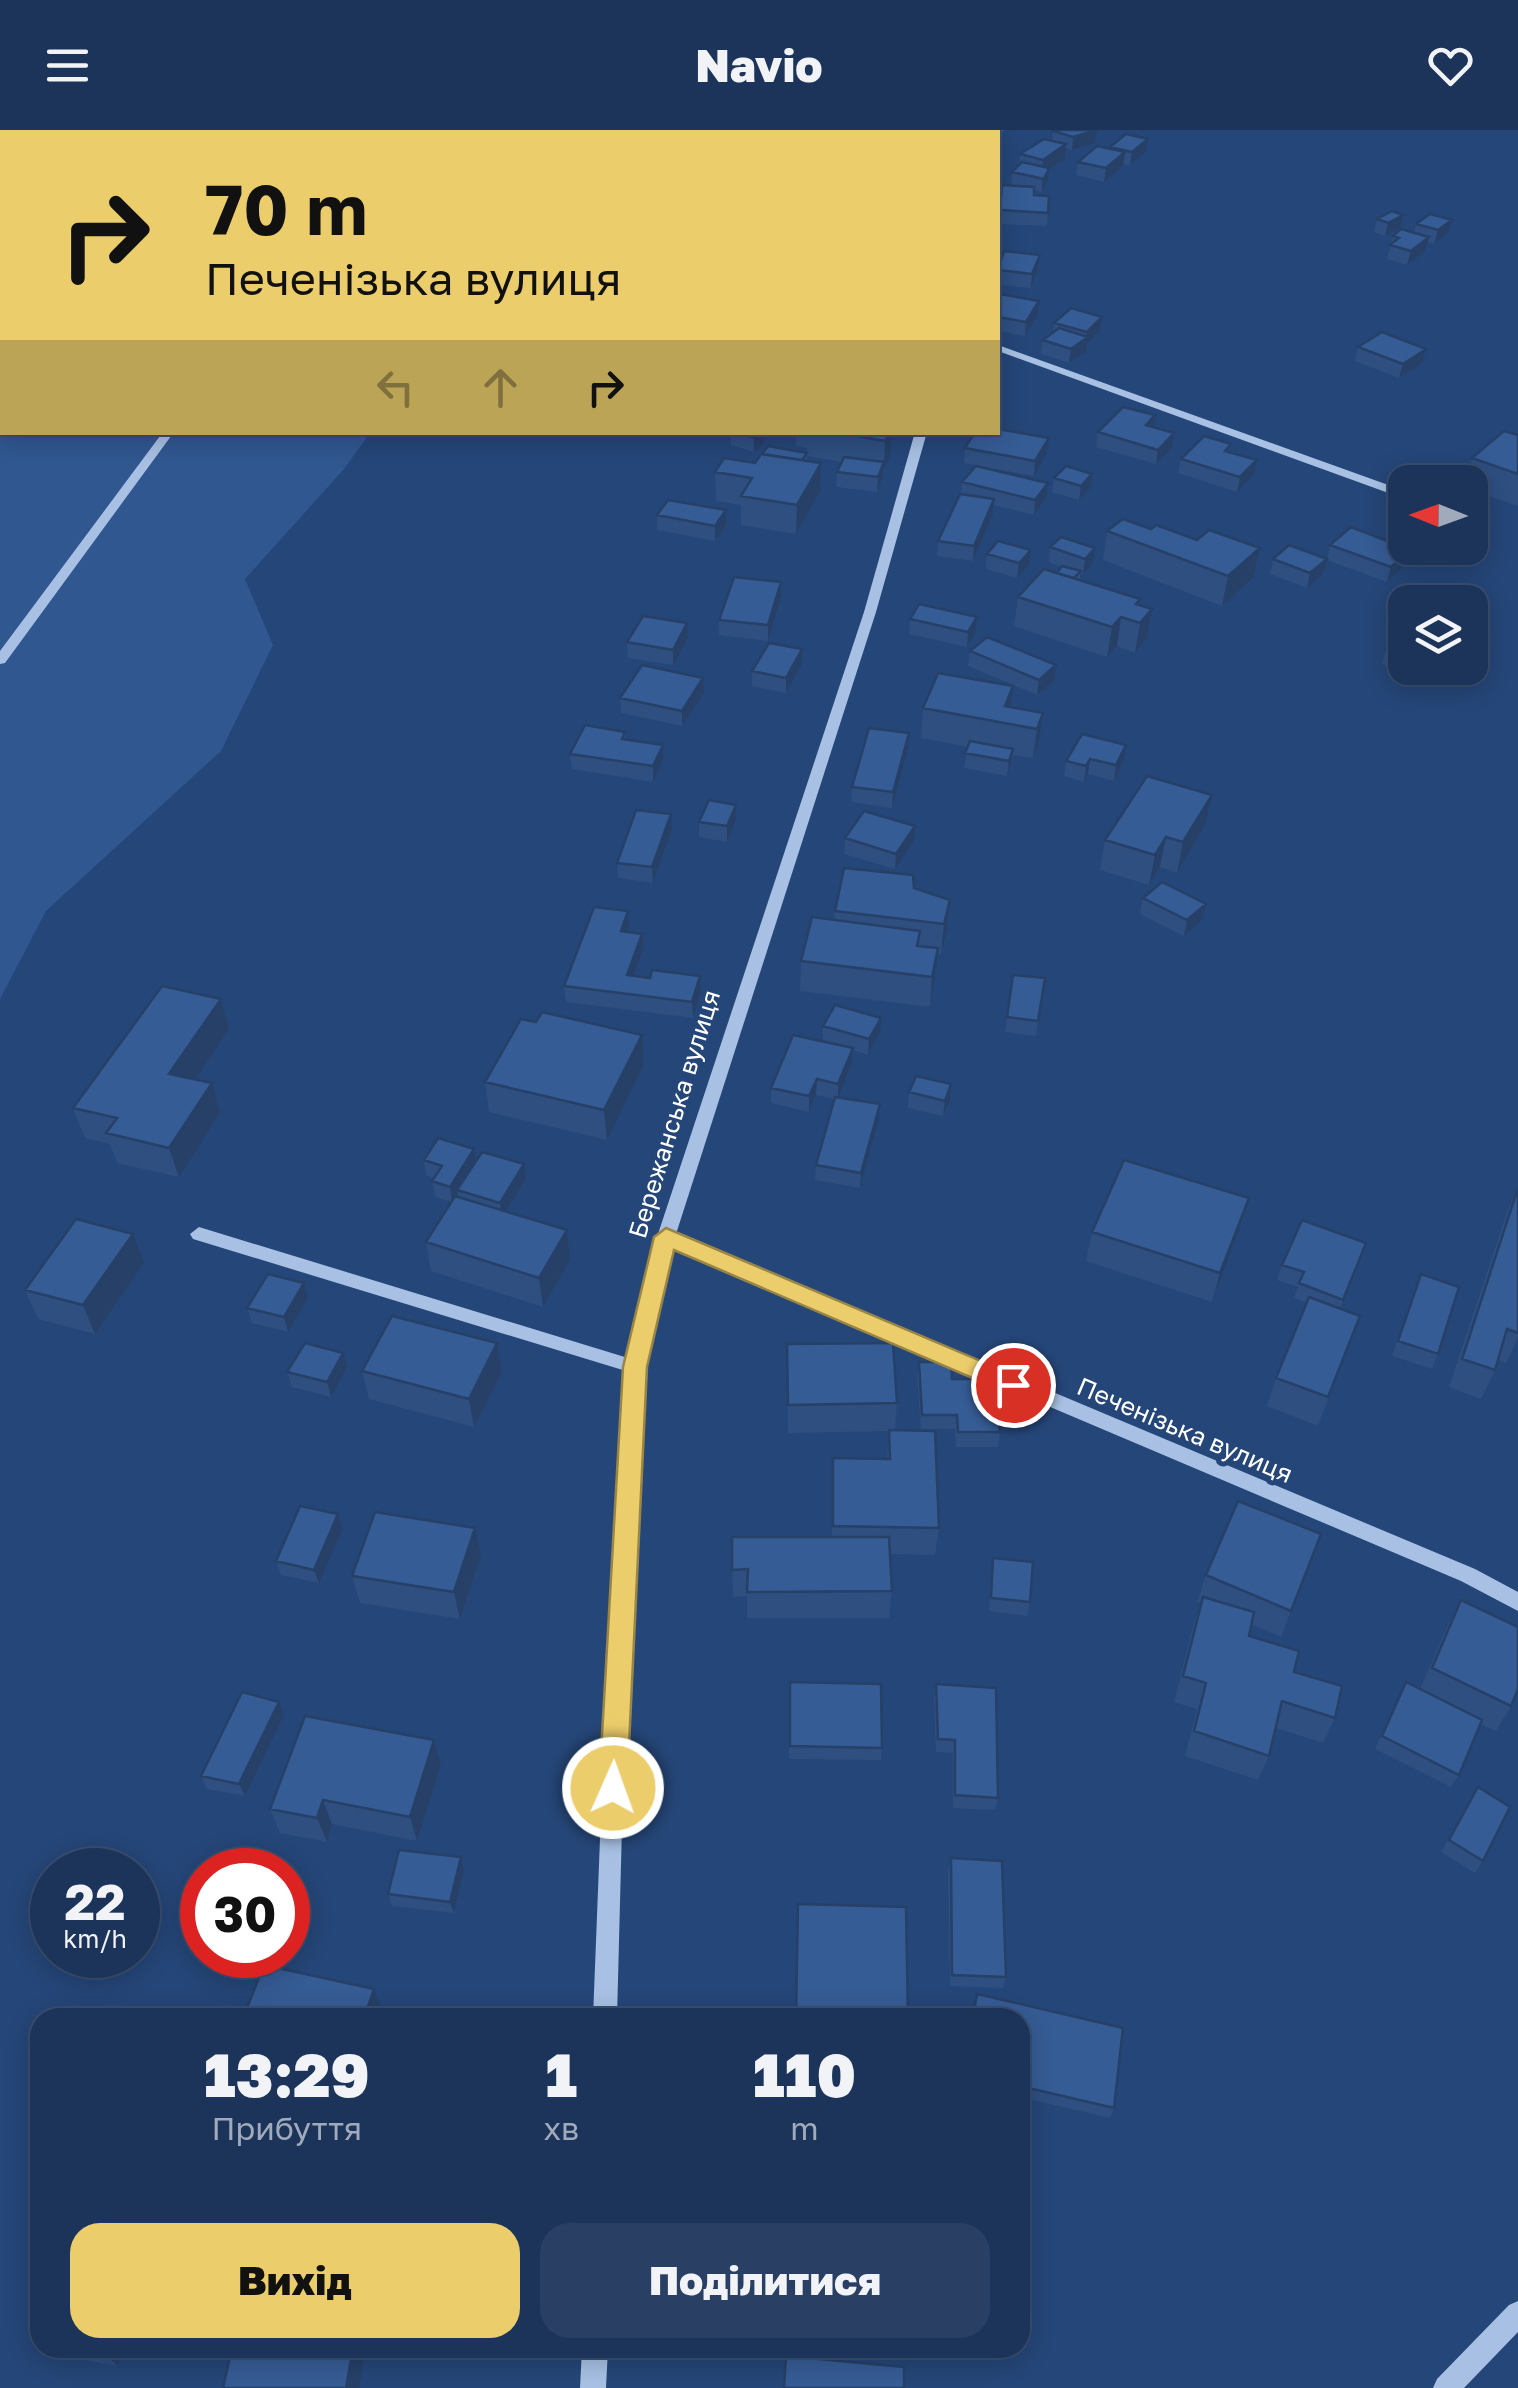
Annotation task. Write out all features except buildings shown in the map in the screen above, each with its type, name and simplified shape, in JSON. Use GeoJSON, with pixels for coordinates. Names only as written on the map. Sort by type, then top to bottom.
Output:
{"type":"FeatureCollection","features":[{"type":"Feature","properties":{"kind":"street"},"geometry":{"type":"LineString","coordinates":[[1000,349],[1388,489]]}},
{"type":"Feature","properties":{"kind":"street"},"geometry":{"type":"LineString","coordinates":[[0,660],[167,435]]}},
{"type":"Feature","properties":{"kind":"street","name":"Бережанська вулиця"},"geometry":{"type":"LineString","coordinates":[[606,2008],[615,1712],[635,1367],[666,1237],[870,612],[919,435]]}},
{"type":"Feature","properties":{"kind":"street"},"geometry":{"type":"LineString","coordinates":[[199,1234],[635,1367]]}},
{"type":"Feature","properties":{"kind":"street","name":"Печенізька вулиця"},"geometry":{"type":"LineString","coordinates":[[666,1237],[1468,1575],[1518,1602]]}},
{"type":"Feature","properties":{"kind":"street"},"geometry":{"type":"LineString","coordinates":[[1446,2388],[1518,2314]]}},
{"type":"Feature","properties":{"kind":"street"},"geometry":{"type":"LineString","coordinates":[[593,2388],[594,2358]]}},
{"type":"Feature","properties":{"kind":"shaded area"},"geometry":{"type":"Polygon","coordinates":[[[0,435],[369,435],[344,469],[245,579],[273,645],[221,751],[46,911],[0,999],[0,435]]]}},
{"type":"Feature","properties":{"kind":"route"},"geometry":{"type":"LineString","coordinates":[[613,1788],[635,1367],[666,1237],[1013,1385]]}}]}
